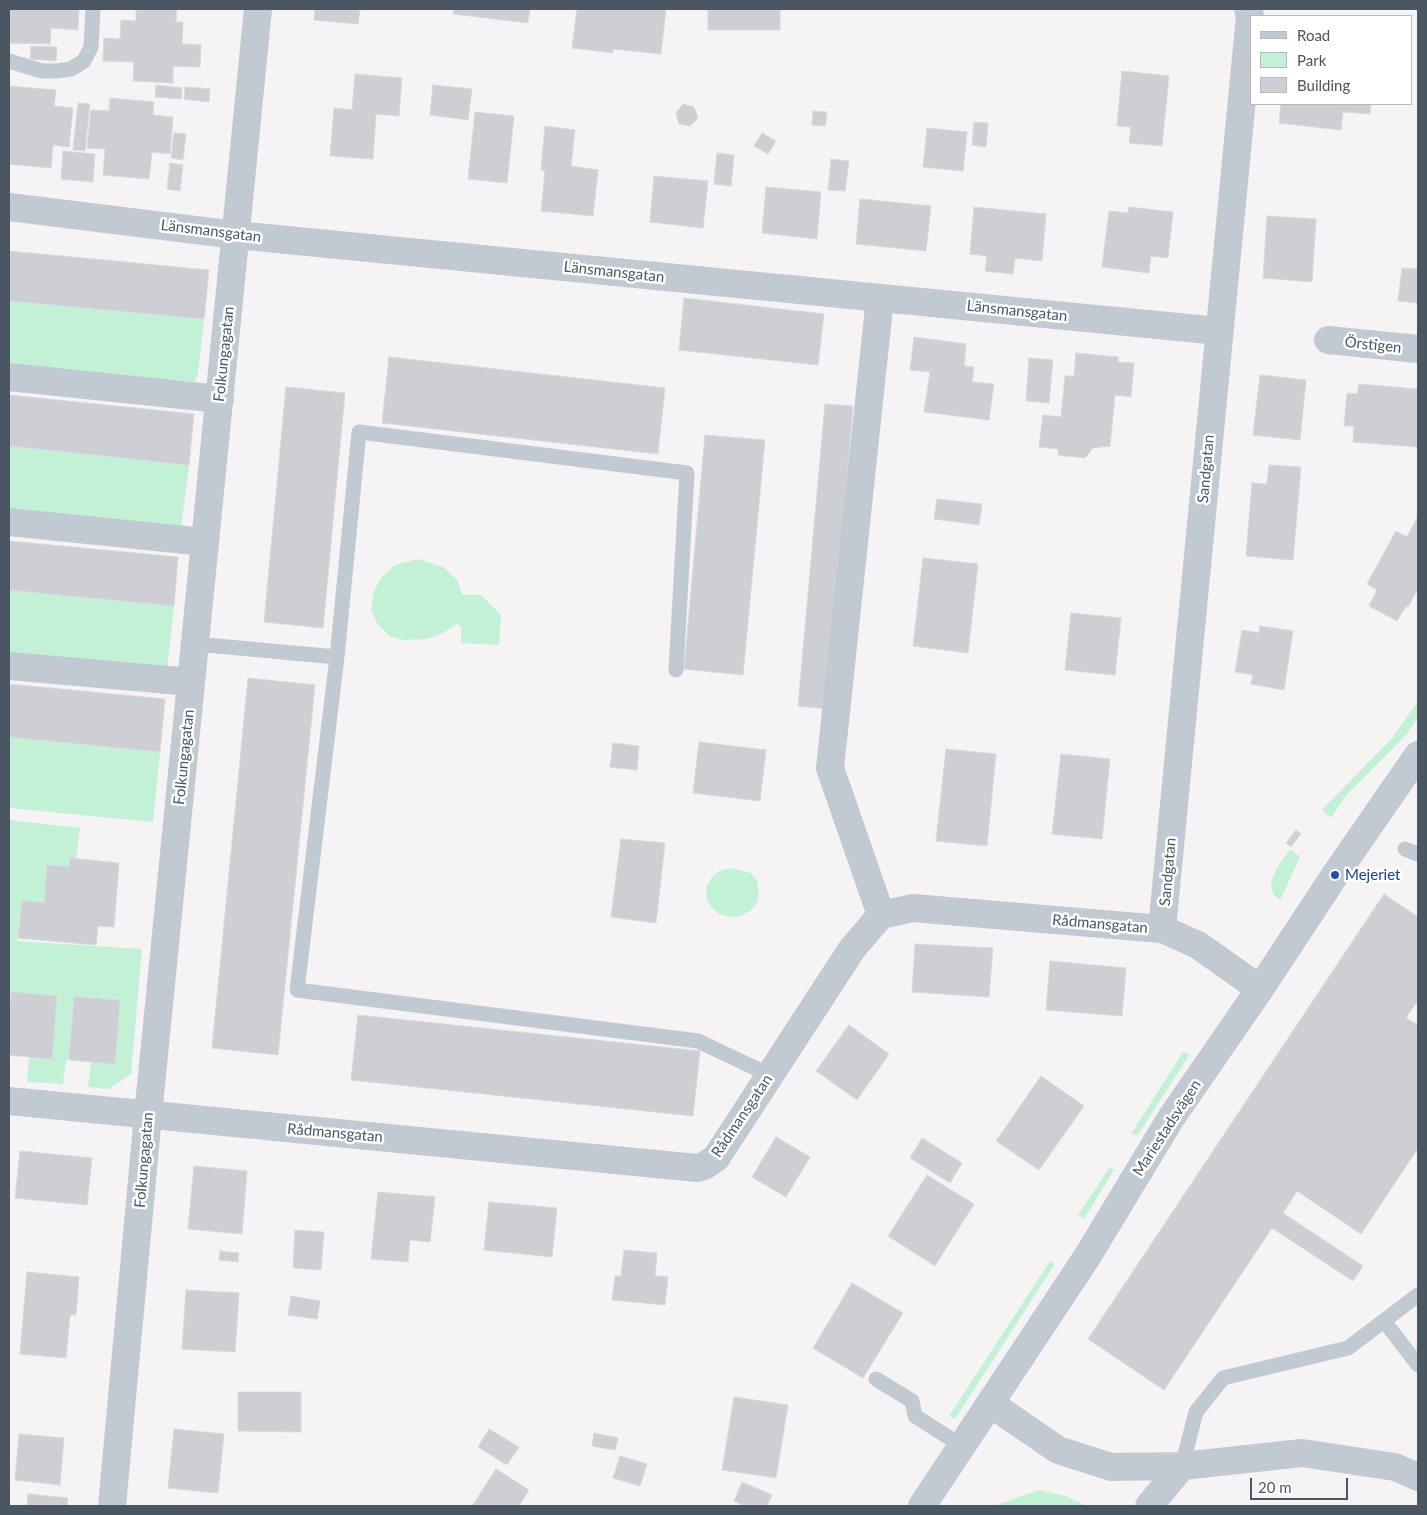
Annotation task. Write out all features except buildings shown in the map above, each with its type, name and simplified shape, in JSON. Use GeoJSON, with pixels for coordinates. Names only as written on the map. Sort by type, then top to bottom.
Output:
{"type":"FeatureCollection","features":[{"type":"Feature","properties":{"kind":"street","name":"Folkungagatan"},"geometry":{"type":"LineString","coordinates":[[112,1506],[148,1116],[258,9]]}},
{"type":"Feature","properties":{"kind":"street","name":"Sandgatan"},"geometry":{"type":"LineString","coordinates":[[1162,929],[1250,16],[1248,9]]}},
{"type":"Feature","properties":{"kind":"street","name":"Länsmansgatan"},"geometry":{"type":"LineString","coordinates":[[9,207],[236,235],[1220,331]]}},
{"type":"Feature","properties":{"kind":"street"},"geometry":{"type":"LineString","coordinates":[[880,298],[830,768],[881,915]]}},
{"type":"Feature","properties":{"kind":"street","name":"Örstigen"},"geometry":{"type":"LineString","coordinates":[[1328,340],[1418,349]]}},
{"type":"Feature","properties":{"kind":"street"},"geometry":{"type":"LineString","coordinates":[[9,377],[220,399]]}},
{"type":"Feature","properties":{"kind":"street"},"geometry":{"type":"LineString","coordinates":[[9,522],[205,542]]}},
{"type":"Feature","properties":{"kind":"street"},"geometry":{"type":"LineString","coordinates":[[9,666],[191,682]]}},
{"type":"Feature","properties":{"kind":"street","name":"Mariestadsvägen"},"geometry":{"type":"LineString","coordinates":[[922,1506],[1087,1256],[1171,1118],[1418,755]]}},
{"type":"Feature","properties":{"kind":"street","name":"Rådmansgatan"},"geometry":{"type":"LineString","coordinates":[[9,1101],[697,1168],[716,1158],[852,949],[881,915],[913,908],[1162,929],[1198,945],[1260,988]]}},
{"type":"Feature","properties":{"kind":"street"},"geometry":{"type":"LineString","coordinates":[[991,1404],[1058,1450],[1111,1468],[1182,1466],[1302,1452],[1395,1467],[1418,1477]]}},
{"type":"Feature","properties":{"kind":"street"},"geometry":{"type":"LineString","coordinates":[[1150,1506],[1182,1466]]}},
{"type":"Feature","properties":{"kind":"lane"},"geometry":{"type":"LineString","coordinates":[[9,61],[42,71],[71,69],[84,61],[91,47],[94,9]]}},
{"type":"Feature","properties":{"kind":"lane"},"geometry":{"type":"LineString","coordinates":[[676,670],[687,473],[359,432],[337,657],[297,990],[698,1041],[755,1068],[768,1077]]}},
{"type":"Feature","properties":{"kind":"lane"},"geometry":{"type":"LineString","coordinates":[[195,644],[337,657]]}},
{"type":"Feature","properties":{"kind":"lane"},"geometry":{"type":"LineString","coordinates":[[1182,1466],[1196,1412],[1223,1378],[1348,1348],[1418,1295]]}},
{"type":"Feature","properties":{"kind":"lane"},"geometry":{"type":"LineString","coordinates":[[1384,1321],[1418,1365]]}},
{"type":"Feature","properties":{"kind":"lane"},"geometry":{"type":"LineString","coordinates":[[876,1379],[912,1401],[915,1416],[962,1446]]}},
{"type":"Feature","properties":{"kind":"green space"},"geometry":{"type":"Polygon","coordinates":[[[9,301],[204,319],[198,374],[195,382],[9,365],[9,301]]]}},
{"type":"Feature","properties":{"kind":"green space"},"geometry":{"type":"Polygon","coordinates":[[[9,446],[189,465],[181,528],[9,512],[9,446]]]}},
{"type":"Feature","properties":{"kind":"green space"},"geometry":{"type":"Polygon","coordinates":[[[418,559],[443,567],[458,581],[462,595],[481,595],[501,615],[499,645],[461,643],[461,627],[457,624],[443,633],[427,639],[403,640],[389,636],[377,623],[371,609],[374,591],[381,578],[395,565],[418,559]]]}},
{"type":"Feature","properties":{"kind":"green space"},"geometry":{"type":"Polygon","coordinates":[[[9,590],[174,606],[167,671],[9,655],[9,590]]]}},
{"type":"Feature","properties":{"kind":"green space"},"geometry":{"type":"Polygon","coordinates":[[[1418,701],[1418,717],[1407,734],[1346,796],[1331,818],[1322,810],[1392,738],[1418,701]]]}},
{"type":"Feature","properties":{"kind":"green space"},"geometry":{"type":"Polygon","coordinates":[[[9,737],[160,752],[153,822],[9,808],[9,737]]]}},
{"type":"Feature","properties":{"kind":"green space"},"geometry":{"type":"Polygon","coordinates":[[[9,820],[80,828],[76,859],[70,858],[69,867],[47,865],[44,903],[22,901],[17,941],[142,949],[131,1074],[109,1089],[88,1087],[91,1062],[74,997],[69,1060],[66,1060],[63,1084],[27,1082],[29,1057],[52,1059],[11,992],[9,1017],[9,820]]]}},
{"type":"Feature","properties":{"kind":"green space"},"geometry":{"type":"Polygon","coordinates":[[[1290,849],[1300,857],[1280,900],[1274,895],[1271,888],[1272,879],[1290,849]]]}},
{"type":"Feature","properties":{"kind":"green space"},"geometry":{"type":"Polygon","coordinates":[[[731,868],[751,873],[757,881],[759,893],[757,903],[750,911],[740,916],[730,917],[719,914],[711,907],[706,898],[707,886],[712,877],[719,871],[731,868]]]}},
{"type":"Feature","properties":{"kind":"green space"},"geometry":{"type":"Polygon","coordinates":[[[1183,1052],[1190,1054],[1138,1135],[1131,1134],[1183,1052]]]}},
{"type":"Feature","properties":{"kind":"green space"},"geometry":{"type":"Polygon","coordinates":[[[1110,1167],[1114,1170],[1084,1219],[1078,1215],[1110,1167]]]}},
{"type":"Feature","properties":{"kind":"green space"},"geometry":{"type":"Polygon","coordinates":[[[1050,1261],[1055,1264],[955,1419],[949,1416],[1050,1261]]]}},
{"type":"Feature","properties":{"kind":"green space"},"geometry":{"type":"Polygon","coordinates":[[[1039,1490],[1065,1496],[1084,1506],[994,1506],[1039,1490]]]}},
{"type":"Feature","properties":{"kind":"place","name":"Mejeriet"},"geometry":{"type":"Point","coordinates":[1335,875]}}]}
